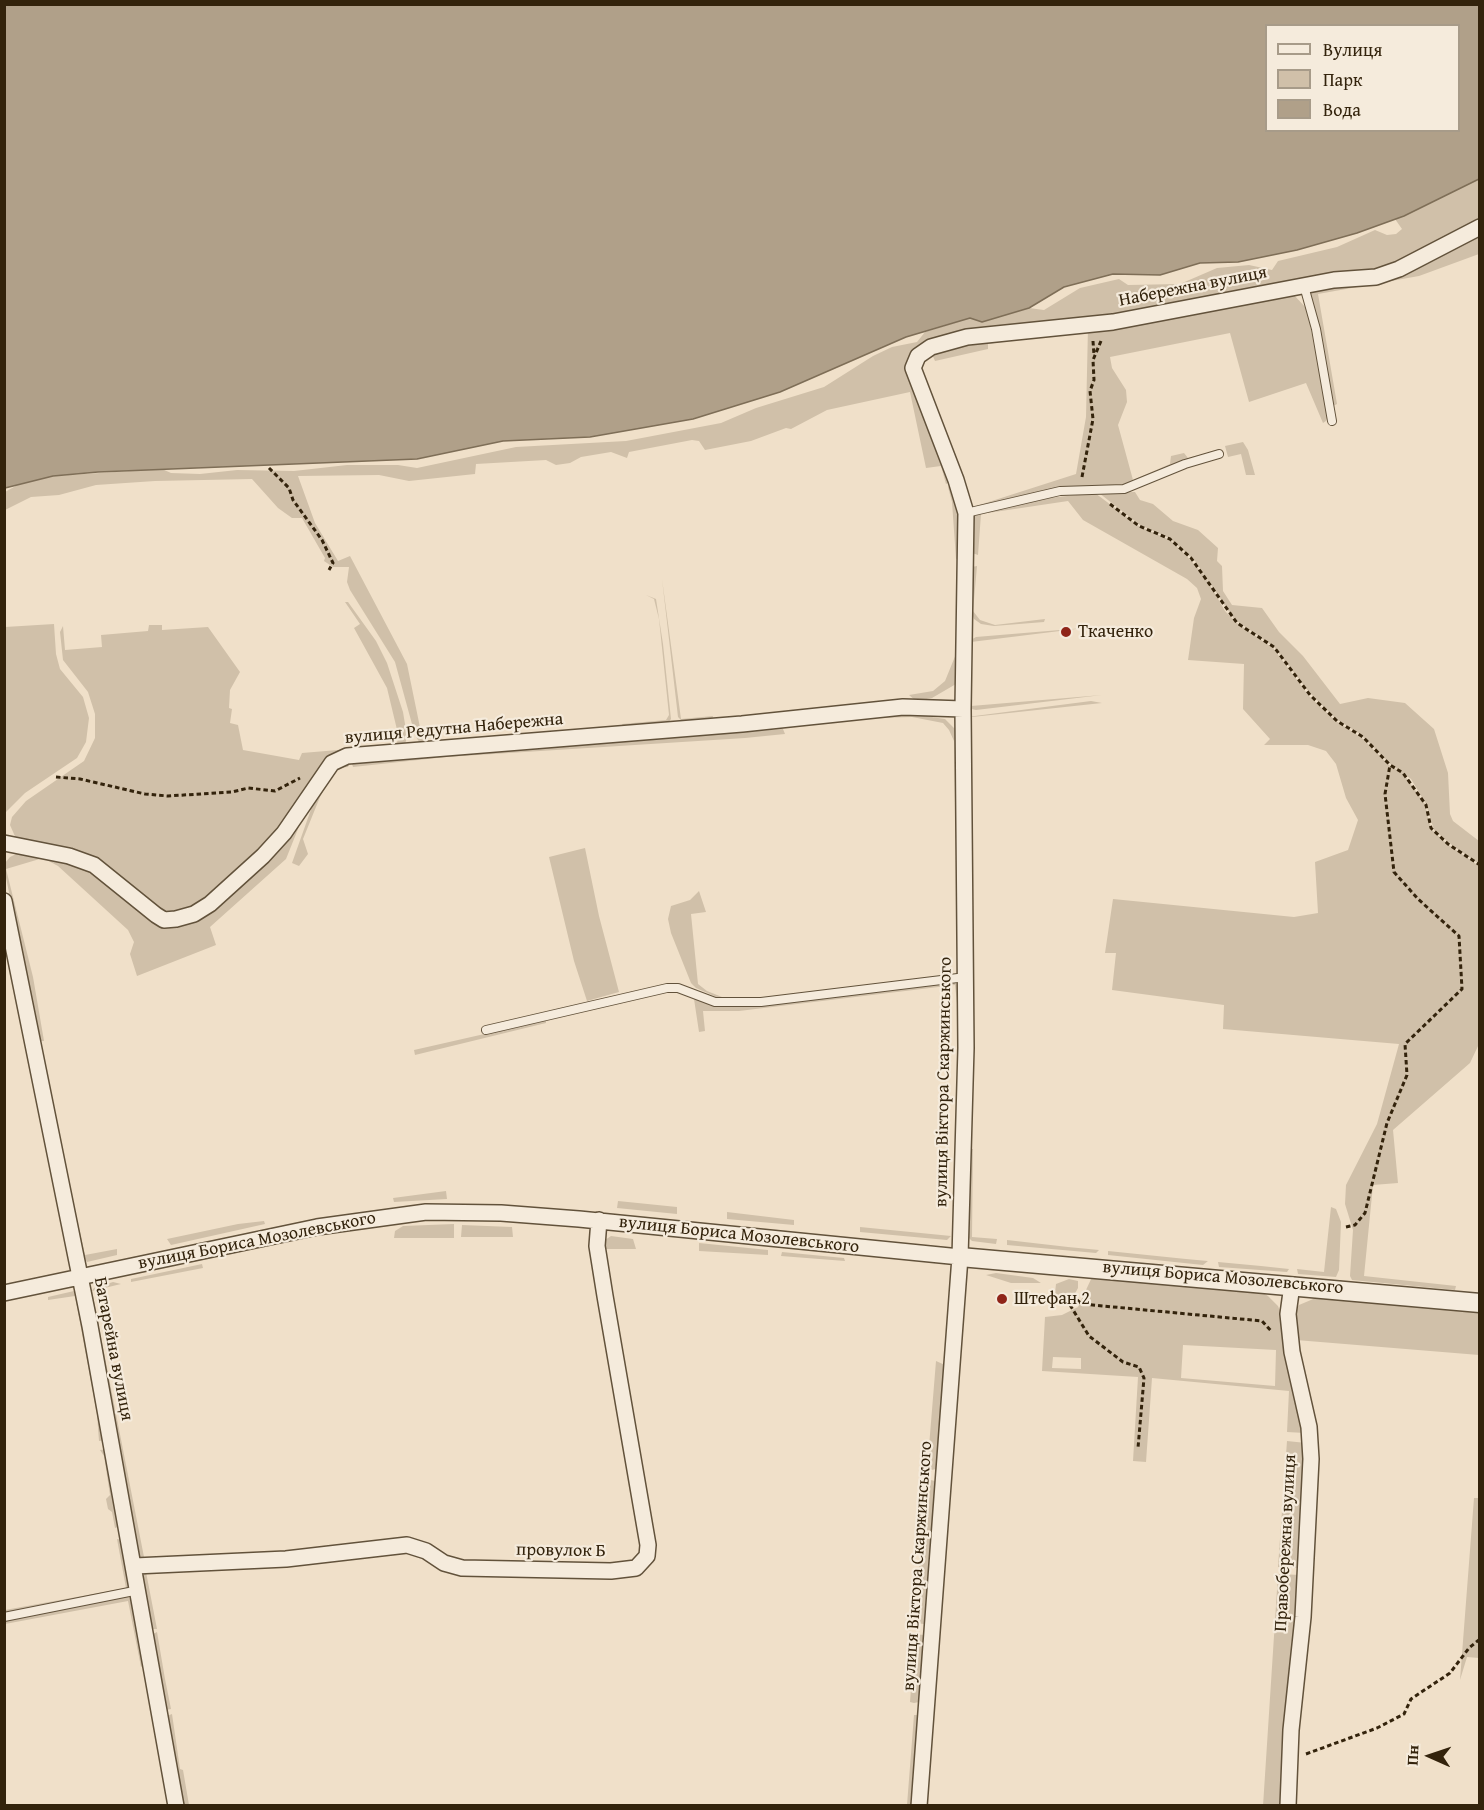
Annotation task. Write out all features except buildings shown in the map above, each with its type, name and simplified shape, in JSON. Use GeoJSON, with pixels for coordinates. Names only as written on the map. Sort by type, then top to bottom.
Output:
{"type":"FeatureCollection","features":[{"type":"Feature","properties":{"kind":"street","name":"Набережна вулиця"},"geometry":{"type":"LineString","coordinates":[[913,368],[918,356],[931,347],[967,337],[1128,319],[1304,286],[1384,274],[1479,227]]}},
{"type":"Feature","properties":{"kind":"street","name":"вулиця Віктора Скаржинського"},"geometry":{"type":"LineString","coordinates":[[913,368],[956,480],[966,513],[963,709],[966,977],[960,1257],[919,1806]]}},
{"type":"Feature","properties":{"kind":"street","name":"вулиця Редутна Набережна"},"geometry":{"type":"LineString","coordinates":[[4,843],[69,855],[94,865],[156,915],[164,920],[176,920],[194,914],[210,904],[263,856],[284,834],[330,766],[347,756],[742,724],[903,707],[963,709]]}},
{"type":"Feature","properties":{"kind":"street","name":"Батарейна вулиця"},"geometry":{"type":"LineString","coordinates":[[4,901],[80,1276],[135,1566],[176,1806]]}},
{"type":"Feature","properties":{"kind":"street","name":"вулиця Бориса Мозолевського"},"geometry":{"type":"LineString","coordinates":[[4,1293],[317,1227],[387,1216],[477,1212],[599,1220],[960,1257],[1479,1303]]}},
{"type":"Feature","properties":{"kind":"street","name":"провулок Б"},"geometry":{"type":"LineString","coordinates":[[135,1566],[286,1559],[407,1545],[426,1551],[444,1563],[462,1568],[625,1571],[636,1568],[647,1556],[648,1545],[604,1296],[597,1246],[599,1220]]}},
{"type":"Feature","properties":{"kind":"street","name":"Правобережна вулиця"},"geometry":{"type":"LineString","coordinates":[[1288,1806],[1289,1765],[1303,1617],[1311,1460],[1309,1427],[1292,1348],[1288,1314],[1292,1285]]}},
{"type":"Feature","properties":{"kind":"lane"},"geometry":{"type":"LineString","coordinates":[[1304,286],[1316,329],[1332,421]]}},
{"type":"Feature","properties":{"kind":"lane"},"geometry":{"type":"LineString","coordinates":[[966,513],[1060,491],[1124,489],[1185,464],[1220,454]]}},
{"type":"Feature","properties":{"kind":"lane"},"geometry":{"type":"LineString","coordinates":[[486,1030],[667,988],[678,988],[715,1002],[761,1002],[966,977]]}},
{"type":"Feature","properties":{"kind":"lane"},"geometry":{"type":"LineString","coordinates":[[4,1617],[138,1590]]}},
{"type":"Feature","properties":{"kind":"path"},"geometry":{"type":"LineString","coordinates":[[1143,288],[1139,295],[1137,310],[1128,319],[1126,327],[1102,340],[1094,360],[1094,380],[1090,391],[1093,419],[1082,475],[1083,481],[1139,526],[1170,539],[1191,558],[1237,623],[1274,647],[1310,695],[1337,721],[1363,737],[1389,765],[1411,781],[1426,805],[1431,828],[1448,844],[1479,865]]}},
{"type":"Feature","properties":{"kind":"path"},"geometry":{"type":"LineString","coordinates":[[269,468],[288,488],[293,500],[322,540],[333,563],[329,570]]}},
{"type":"Feature","properties":{"kind":"path"},"geometry":{"type":"LineString","coordinates":[[56,777],[80,779],[168,796],[232,792],[248,788],[275,791],[292,784],[322,764],[330,766]]}},
{"type":"Feature","properties":{"kind":"path"},"geometry":{"type":"LineString","coordinates":[[1346,1227],[1354,1225],[1365,1213],[1386,1123],[1407,1075],[1405,1044],[1462,988],[1459,936],[1418,899],[1394,872],[1385,794],[1389,765]]}},
{"type":"Feature","properties":{"kind":"path"},"geometry":{"type":"LineString","coordinates":[[1077,1300],[1082,1304],[1262,1321],[1292,1348]]}},
{"type":"Feature","properties":{"kind":"path"},"geometry":{"type":"LineString","coordinates":[[1070,1305],[1089,1336],[1123,1362],[1139,1367],[1144,1378],[1138,1448]]}},
{"type":"Feature","properties":{"kind":"path"},"geometry":{"type":"LineString","coordinates":[[1289,1765],[1309,1753],[1377,1728],[1404,1714],[1412,1699],[1450,1673],[1469,1648],[1479,1640]]}},
{"type":"Feature","properties":{"kind":"green space"},"geometry":{"type":"Polygon","coordinates":[[[1479,179],[1479,221],[1406,261],[1375,272],[1291,285],[1250,288],[1179,301],[1127,317],[948,338],[909,370],[913,390],[952,481],[946,484],[941,466],[926,468],[910,392],[827,410],[791,429],[786,428],[751,441],[705,450],[699,441],[692,440],[629,452],[627,458],[611,452],[581,457],[570,463],[556,465],[546,460],[476,464],[475,474],[409,481],[379,475],[298,476],[315,523],[338,561],[350,556],[407,664],[423,742],[461,739],[461,743],[421,745],[415,735],[395,662],[350,590],[347,582],[349,567],[333,567],[324,561],[325,558],[302,518],[292,518],[278,508],[252,479],[96,485],[59,495],[31,497],[5,510],[5,492],[21,483],[53,476],[162,469],[171,473],[200,474],[237,470],[294,471],[347,465],[398,465],[417,468],[516,447],[626,441],[721,423],[756,408],[824,387],[873,356],[892,347],[917,342],[925,332],[970,318],[982,322],[1029,308],[1044,310],[1080,288],[1119,279],[1128,285],[1180,284],[1217,268],[1249,265],[1272,270],[1278,261],[1337,247],[1375,230],[1387,235],[1396,234],[1402,229],[1395,219],[1479,179]]]}},
{"type":"Feature","properties":{"kind":"green space"},"geometry":{"type":"Polygon","coordinates":[[[1479,230],[1479,254],[1419,276],[1318,294],[1337,404],[1333,406],[1310,290],[1338,285],[1479,230]]]}},
{"type":"Feature","properties":{"kind":"green space"},"geometry":{"type":"Polygon","coordinates":[[[1293,294],[1307,309],[1328,415],[1323,423],[1306,383],[1249,402],[1230,333],[1110,357],[1112,368],[1126,390],[1127,402],[1118,425],[1133,480],[1170,464],[1171,456],[1184,453],[1188,458],[1214,451],[1128,484],[1073,487],[1019,496],[970,508],[1076,474],[1086,417],[1088,327],[1293,294]]]}},
{"type":"Feature","properties":{"kind":"green space"},"geometry":{"type":"Polygon","coordinates":[[[1028,338],[988,344],[988,349],[935,361],[932,354],[965,342],[1028,338]]]}},
{"type":"Feature","properties":{"kind":"green space"},"geometry":{"type":"Polygon","coordinates":[[[1243,442],[1248,450],[1255,475],[1246,475],[1241,454],[1228,457],[1225,446],[1243,442]]]}},
{"type":"Feature","properties":{"kind":"green space"},"geometry":{"type":"Polygon","coordinates":[[[953,484],[958,501],[960,557],[956,559],[952,502],[948,487],[953,484]]]}},
{"type":"Feature","properties":{"kind":"green space"},"geometry":{"type":"Polygon","coordinates":[[[1135,492],[1140,500],[1153,504],[1173,521],[1198,530],[1218,548],[1217,561],[1222,566],[1223,591],[1232,605],[1262,608],[1279,632],[1303,656],[1340,704],[1368,698],[1405,703],[1434,729],[1448,773],[1450,814],[1453,821],[1479,841],[1479,864],[1434,830],[1426,804],[1411,779],[1389,763],[1360,734],[1336,719],[1309,692],[1274,647],[1234,619],[1195,561],[1169,538],[1140,525],[1099,493],[1135,492]]]}},
{"type":"Feature","properties":{"kind":"green space"},"geometry":{"type":"Polygon","coordinates":[[[1095,493],[1139,526],[1170,540],[1182,551],[1205,576],[1225,611],[1237,623],[1273,648],[1309,696],[1336,721],[1362,738],[1389,765],[1403,773],[1425,804],[1431,829],[1446,843],[1479,866],[1479,1044],[1470,1063],[1393,1130],[1398,1183],[1373,1185],[1364,1276],[1456,1286],[1455,1290],[1352,1280],[1350,1276],[1353,1230],[1345,1204],[1346,1185],[1377,1124],[1399,1044],[1223,1029],[1224,1005],[1112,990],[1116,953],[1105,953],[1113,899],[1294,917],[1318,913],[1315,862],[1348,850],[1358,820],[1346,798],[1336,764],[1326,751],[1308,745],[1264,745],[1270,739],[1243,709],[1244,664],[1188,660],[1194,618],[1201,599],[1197,588],[1187,579],[1083,520],[1068,501],[981,514],[978,555],[972,553],[972,516],[976,513],[1030,500],[1095,493]]]}},
{"type":"Feature","properties":{"kind":"green space"},"geometry":{"type":"Polygon","coordinates":[[[977,566],[973,611],[980,620],[995,625],[1045,619],[1044,622],[994,626],[981,624],[974,619],[971,611],[972,567],[977,566]]]}},
{"type":"Feature","properties":{"kind":"green space"},"geometry":{"type":"Polygon","coordinates":[[[957,568],[960,569],[956,684],[932,698],[916,701],[909,695],[933,691],[945,681],[956,654],[957,568]]]}},
{"type":"Feature","properties":{"kind":"green space"},"geometry":{"type":"Polygon","coordinates":[[[662,579],[681,719],[713,716],[712,720],[683,722],[678,717],[662,579]]]}},
{"type":"Feature","properties":{"kind":"green space"},"geometry":{"type":"Polygon","coordinates":[[[646,595],[656,599],[663,644],[671,719],[668,723],[623,726],[622,724],[666,720],[669,715],[659,619],[654,599],[646,595]]]}},
{"type":"Feature","properties":{"kind":"green space"},"geometry":{"type":"Polygon","coordinates":[[[345,602],[348,602],[376,641],[387,663],[403,712],[407,736],[405,745],[395,746],[399,738],[387,688],[354,628],[360,624],[345,602]]]}},
{"type":"Feature","properties":{"kind":"green space"},"geometry":{"type":"Polygon","coordinates":[[[54,624],[56,654],[60,669],[83,697],[89,718],[86,742],[77,758],[25,793],[5,813],[5,627],[54,624]]]}},
{"type":"Feature","properties":{"kind":"green space"},"geometry":{"type":"Polygon","coordinates":[[[149,625],[162,625],[162,630],[208,627],[240,672],[230,690],[229,708],[232,709],[230,723],[238,725],[243,750],[299,760],[302,753],[362,748],[353,750],[289,821],[199,907],[171,914],[155,909],[118,875],[17,841],[10,825],[12,817],[26,801],[84,761],[95,738],[95,714],[88,692],[63,660],[60,632],[63,626],[65,650],[102,647],[101,635],[148,631],[149,625]]]}},
{"type":"Feature","properties":{"kind":"green space"},"geometry":{"type":"Polygon","coordinates":[[[1084,628],[971,642],[971,706],[1102,695],[976,710],[967,708],[969,641],[976,637],[1084,628]]]}},
{"type":"Feature","properties":{"kind":"green space"},"geometry":{"type":"Polygon","coordinates":[[[1091,701],[1102,703],[972,717],[972,738],[968,737],[967,717],[1091,701]]]}},
{"type":"Feature","properties":{"kind":"green space"},"geometry":{"type":"Polygon","coordinates":[[[911,714],[945,719],[958,732],[957,802],[955,804],[954,741],[943,723],[912,717],[879,718],[911,714]]]}},
{"type":"Feature","properties":{"kind":"green space"},"geometry":{"type":"Polygon","coordinates":[[[783,729],[785,734],[745,738],[446,757],[353,767],[352,764],[783,729]]]}},
{"type":"Feature","properties":{"kind":"green space"},"geometry":{"type":"Polygon","coordinates":[[[349,764],[348,767],[336,768],[320,797],[303,839],[308,854],[299,866],[292,863],[314,801],[333,770],[340,765],[349,764]]]}},
{"type":"Feature","properties":{"kind":"green space"},"geometry":{"type":"Polygon","coordinates":[[[302,819],[286,859],[210,927],[216,945],[137,976],[130,954],[134,942],[128,930],[58,866],[43,858],[6,869],[33,977],[44,1041],[40,1041],[5,873],[5,863],[10,857],[20,852],[32,851],[97,872],[177,925],[302,819]]]}},
{"type":"Feature","properties":{"kind":"green space"},"geometry":{"type":"Polygon","coordinates":[[[585,848],[599,916],[619,992],[587,1001],[574,961],[549,857],[585,848]]]}},
{"type":"Feature","properties":{"kind":"green space"},"geometry":{"type":"Polygon","coordinates":[[[699,891],[706,912],[691,914],[698,984],[707,991],[722,997],[757,997],[721,999],[696,988],[691,983],[671,933],[668,919],[671,906],[690,900],[699,891]]]}},
{"type":"Feature","properties":{"kind":"green space"},"geometry":{"type":"Polygon","coordinates":[[[955,983],[959,986],[959,1002],[957,1003],[955,985],[739,1011],[703,1011],[705,1031],[699,1032],[694,999],[714,1006],[765,1006],[955,983]]]}},
{"type":"Feature","properties":{"kind":"green space"},"geometry":{"type":"Polygon","coordinates":[[[546,1020],[546,1023],[415,1055],[414,1050],[546,1020]]]}},
{"type":"Feature","properties":{"kind":"green space"},"geometry":{"type":"Polygon","coordinates":[[[968,1149],[973,1149],[972,1237],[997,1239],[996,1244],[972,1241],[966,1235],[968,1149]]]}},
{"type":"Feature","properties":{"kind":"green space"},"geometry":{"type":"Polygon","coordinates":[[[446,1191],[447,1199],[394,1202],[393,1198],[446,1191]]]}},
{"type":"Feature","properties":{"kind":"green space"},"geometry":{"type":"Polygon","coordinates":[[[72,1197],[85,1255],[117,1249],[117,1255],[87,1262],[69,1201],[72,1197]]]}},
{"type":"Feature","properties":{"kind":"green space"},"geometry":{"type":"Polygon","coordinates":[[[618,1201],[677,1207],[677,1214],[617,1208],[618,1201]]]}},
{"type":"Feature","properties":{"kind":"green space"},"geometry":{"type":"Polygon","coordinates":[[[1331,1207],[1336,1209],[1341,1222],[1339,1270],[1336,1277],[1298,1274],[1297,1269],[1324,1272],[1331,1207]]]}},
{"type":"Feature","properties":{"kind":"green space"},"geometry":{"type":"Polygon","coordinates":[[[727,1212],[794,1220],[794,1225],[727,1219],[727,1212]]]}},
{"type":"Feature","properties":{"kind":"green space"},"geometry":{"type":"Polygon","coordinates":[[[264,1221],[265,1224],[171,1245],[167,1239],[238,1224],[264,1221]]]}},
{"type":"Feature","properties":{"kind":"green space"},"geometry":{"type":"Polygon","coordinates":[[[454,1224],[454,1238],[394,1238],[395,1231],[403,1226],[454,1224]]]}},
{"type":"Feature","properties":{"kind":"green space"},"geometry":{"type":"Polygon","coordinates":[[[462,1225],[512,1227],[513,1237],[461,1237],[462,1225]]]}},
{"type":"Feature","properties":{"kind":"green space"},"geometry":{"type":"Polygon","coordinates":[[[860,1227],[951,1236],[947,1240],[860,1232],[860,1227]]]}},
{"type":"Feature","properties":{"kind":"green space"},"geometry":{"type":"Polygon","coordinates":[[[611,1236],[633,1239],[636,1249],[606,1249],[607,1277],[602,1242],[611,1236]]]}},
{"type":"Feature","properties":{"kind":"green space"},"geometry":{"type":"Polygon","coordinates":[[[1007,1240],[1099,1250],[1096,1253],[1007,1245],[1007,1240]]]}},
{"type":"Feature","properties":{"kind":"green space"},"geometry":{"type":"Polygon","coordinates":[[[699,1243],[768,1250],[768,1255],[699,1251],[699,1243]]]}},
{"type":"Feature","properties":{"kind":"green space"},"geometry":{"type":"Polygon","coordinates":[[[1108,1251],[1208,1261],[1203,1265],[1108,1255],[1108,1251]]]}},
{"type":"Feature","properties":{"kind":"green space"},"geometry":{"type":"Polygon","coordinates":[[[782,1252],[844,1258],[845,1261],[781,1256],[782,1252]]]}},
{"type":"Feature","properties":{"kind":"green space"},"geometry":{"type":"Polygon","coordinates":[[[1218,1262],[1289,1269],[1287,1272],[1219,1267],[1218,1262]]]}},
{"type":"Feature","properties":{"kind":"green space"},"geometry":{"type":"Polygon","coordinates":[[[202,1264],[203,1268],[131,1282],[131,1279],[202,1264]]]}},
{"type":"Feature","properties":{"kind":"green space"},"geometry":{"type":"Polygon","coordinates":[[[996,1273],[1033,1278],[1041,1283],[1011,1283],[986,1275],[996,1273]]]}},
{"type":"Feature","properties":{"kind":"green space"},"geometry":{"type":"Polygon","coordinates":[[[1093,1275],[1258,1290],[1278,1306],[1283,1318],[1305,1433],[1287,1432],[1289,1391],[1152,1378],[1146,1462],[1133,1461],[1138,1377],[1042,1371],[1045,1317],[1062,1315],[1078,1307],[1093,1275]],[[1183,1345],[1181,1378],[1275,1386],[1276,1350],[1183,1345]],[[1053,1357],[1052,1368],[1081,1369],[1081,1358],[1053,1357]]]}},
{"type":"Feature","properties":{"kind":"green space"},"geometry":{"type":"Polygon","coordinates":[[[1069,1279],[1078,1281],[1078,1288],[1073,1297],[1060,1297],[1055,1293],[1056,1284],[1069,1279]]]}},
{"type":"Feature","properties":{"kind":"green space"},"geometry":{"type":"Polygon","coordinates":[[[113,1282],[121,1284],[92,1291],[144,1557],[150,1560],[139,1557],[91,1292],[94,1288],[113,1282]]]}},
{"type":"Feature","properties":{"kind":"green space"},"geometry":{"type":"Polygon","coordinates":[[[74,1291],[78,1299],[106,1440],[99,1441],[97,1414],[75,1296],[48,1300],[48,1297],[74,1291]]]}},
{"type":"Feature","properties":{"kind":"green space"},"geometry":{"type":"Polygon","coordinates":[[[1318,1297],[1479,1312],[1479,1355],[1296,1340],[1293,1316],[1299,1305],[1318,1297]]]}},
{"type":"Feature","properties":{"kind":"green space"},"geometry":{"type":"Polygon","coordinates":[[[936,1361],[945,1365],[936,1469],[927,1471],[936,1361]]]}},
{"type":"Feature","properties":{"kind":"green space"},"geometry":{"type":"Polygon","coordinates":[[[1287,1441],[1306,1443],[1301,1568],[1278,1567],[1287,1441]]]}},
{"type":"Feature","properties":{"kind":"green space"},"geometry":{"type":"Polygon","coordinates":[[[107,1449],[121,1526],[115,1528],[112,1512],[108,1509],[106,1499],[110,1495],[104,1456],[100,1450],[107,1449]]]}},
{"type":"Feature","properties":{"kind":"green space"},"geometry":{"type":"Polygon","coordinates":[[[926,1479],[935,1481],[924,1624],[915,1623],[926,1479]]]}},
{"type":"Feature","properties":{"kind":"green space"},"geometry":{"type":"Polygon","coordinates":[[[1474,1498],[1480,1498],[1479,1658],[1467,1657],[1460,1680],[1474,1498]]]}},
{"type":"Feature","properties":{"kind":"green space"},"geometry":{"type":"Polygon","coordinates":[[[117,1539],[123,1540],[132,1586],[128,1590],[5,1614],[5,1610],[126,1588],[117,1539]]]}},
{"type":"Feature","properties":{"kind":"green space"},"geometry":{"type":"Polygon","coordinates":[[[142,1572],[146,1572],[157,1629],[152,1629],[142,1572]]]}},
{"type":"Feature","properties":{"kind":"green space"},"geometry":{"type":"Polygon","coordinates":[[[1278,1574],[1301,1575],[1284,1805],[1263,1806],[1278,1574]]]}},
{"type":"Feature","properties":{"kind":"green space"},"geometry":{"type":"Polygon","coordinates":[[[129,1596],[147,1662],[141,1667],[128,1601],[5,1624],[5,1619],[129,1596]]]}},
{"type":"Feature","properties":{"kind":"green space"},"geometry":{"type":"Polygon","coordinates":[[[157,1632],[171,1709],[166,1710],[153,1634],[157,1632]]]}},
{"type":"Feature","properties":{"kind":"green space"},"geometry":{"type":"Polygon","coordinates":[[[915,1634],[924,1635],[919,1702],[914,1703],[910,1702],[915,1634]]]}},
{"type":"Feature","properties":{"kind":"green space"},"geometry":{"type":"Polygon","coordinates":[[[172,1714],[180,1769],[183,1770],[189,1805],[184,1805],[167,1716],[172,1714]]]}},
{"type":"Feature","properties":{"kind":"green space"},"geometry":{"type":"Polygon","coordinates":[[[914,1715],[918,1715],[910,1805],[907,1805],[914,1715]]]}},
{"type":"Feature","properties":{"kind":"water"},"geometry":{"type":"Polygon","coordinates":[[[5,4],[1479,5],[1479,179],[1404,216],[1357,233],[1297,250],[1238,262],[1200,263],[1160,275],[1113,274],[1064,287],[1029,308],[982,322],[970,318],[906,337],[780,392],[693,419],[590,437],[503,441],[417,459],[98,472],[53,476],[5,488],[5,4]]]}},
{"type":"Feature","properties":{"kind":"place","name":"Ткаченко"},"geometry":{"type":"Point","coordinates":[1066,632]}},
{"type":"Feature","properties":{"kind":"place","name":"Штефан 2"},"geometry":{"type":"Point","coordinates":[1002,1299]}}]}
